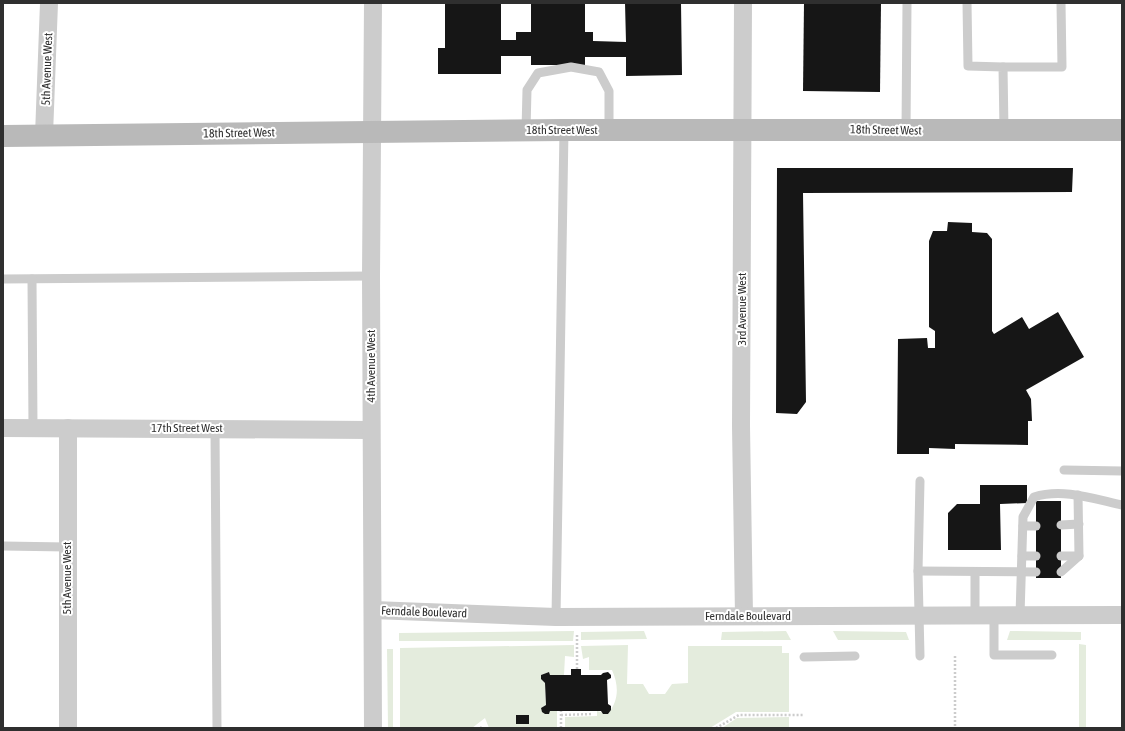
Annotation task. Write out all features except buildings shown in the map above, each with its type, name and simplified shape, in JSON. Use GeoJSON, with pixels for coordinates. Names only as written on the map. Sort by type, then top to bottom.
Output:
{"type":"FeatureCollection","features":[{"type":"Feature","properties":{"kind":"street","name":"5th Avenue West"},"geometry":{"type":"LineString","coordinates":[[44,135],[49,3]]}},
{"type":"Feature","properties":{"kind":"street","name":"4th Avenue West"},"geometry":{"type":"LineString","coordinates":[[373,3],[371,276],[373,728]]}},
{"type":"Feature","properties":{"kind":"street","name":"3rd Avenue West"},"geometry":{"type":"LineString","coordinates":[[743,3],[741,426],[744,616]]}},
{"type":"Feature","properties":{"kind":"street","name":"18th Street West"},"geometry":{"type":"LineString","coordinates":[[3,136],[526,130],[1122,130]]}},
{"type":"Feature","properties":{"kind":"street","name":"17th Street West"},"geometry":{"type":"LineString","coordinates":[[3,428],[371,430]]}},
{"type":"Feature","properties":{"kind":"street","name":"5th Avenue West"},"geometry":{"type":"LineString","coordinates":[[68,428],[68,728]]}},
{"type":"Feature","properties":{"kind":"street","name":"Ferndale Boulevard"},"geometry":{"type":"LineString","coordinates":[[373,610],[556,617],[1122,614]]}},
{"type":"Feature","properties":{"kind":"lane"},"geometry":{"type":"LineString","coordinates":[[906,131],[908,3]]}},
{"type":"Feature","properties":{"kind":"lane"},"geometry":{"type":"LineString","coordinates":[[967,3],[968,66],[1003,67],[1062,67],[1062,3]]}},
{"type":"Feature","properties":{"kind":"lane"},"geometry":{"type":"LineString","coordinates":[[526,130],[527,90],[538,73],[571,67],[599,72],[609,91],[609,130]]}},
{"type":"Feature","properties":{"kind":"lane"},"geometry":{"type":"LineString","coordinates":[[1003,67],[1004,131]]}},
{"type":"Feature","properties":{"kind":"lane"},"geometry":{"type":"LineString","coordinates":[[556,617],[564,130]]}},
{"type":"Feature","properties":{"kind":"lane"},"geometry":{"type":"LineString","coordinates":[[3,279],[371,276]]}},
{"type":"Feature","properties":{"kind":"lane"},"geometry":{"type":"LineString","coordinates":[[32,279],[33,428]]}},
{"type":"Feature","properties":{"kind":"lane"},"geometry":{"type":"LineString","coordinates":[[215,428],[217,728]]}},
{"type":"Feature","properties":{"kind":"lane"},"geometry":{"type":"LineString","coordinates":[[1064,470],[1122,471]]}},
{"type":"Feature","properties":{"kind":"lane"},"geometry":{"type":"LineString","coordinates":[[920,482],[918,571],[920,656]]}},
{"type":"Feature","properties":{"kind":"lane"},"geometry":{"type":"LineString","coordinates":[[1020,615],[1023,517],[1034,498],[1046,494],[1078,496],[1122,505]]}},
{"type":"Feature","properties":{"kind":"lane"},"geometry":{"type":"LineString","coordinates":[[1061,572],[1079,556],[1078,496]]}},
{"type":"Feature","properties":{"kind":"lane"},"geometry":{"type":"LineString","coordinates":[[1061,525],[1079,524]]}},
{"type":"Feature","properties":{"kind":"lane"},"geometry":{"type":"LineString","coordinates":[[1023,526],[1036,526]]}},
{"type":"Feature","properties":{"kind":"lane"},"geometry":{"type":"LineString","coordinates":[[3,546],[67,547]]}},
{"type":"Feature","properties":{"kind":"lane"},"geometry":{"type":"LineString","coordinates":[[1022,556],[1036,556]]}},
{"type":"Feature","properties":{"kind":"lane"},"geometry":{"type":"LineString","coordinates":[[1061,556],[1079,556]]}},
{"type":"Feature","properties":{"kind":"lane"},"geometry":{"type":"LineString","coordinates":[[918,571],[1036,572]]}},
{"type":"Feature","properties":{"kind":"lane"},"geometry":{"type":"LineString","coordinates":[[975,572],[975,615]]}},
{"type":"Feature","properties":{"kind":"lane"},"geometry":{"type":"LineString","coordinates":[[994,615],[994,655],[1052,655]]}},
{"type":"Feature","properties":{"kind":"lane"},"geometry":{"type":"LineString","coordinates":[[804,657],[855,656]]}},
{"type":"Feature","properties":{"kind":"path"},"geometry":{"type":"LineString","coordinates":[[576,617],[577,669]]}},
{"type":"Feature","properties":{"kind":"path"},"geometry":{"type":"LineString","coordinates":[[955,656],[955,728]]}},
{"type":"Feature","properties":{"kind":"path"},"geometry":{"type":"LineString","coordinates":[[561,711],[561,728]]}},
{"type":"Feature","properties":{"kind":"path"},"geometry":{"type":"LineString","coordinates":[[561,715],[593,714]]}},
{"type":"Feature","properties":{"kind":"path"},"geometry":{"type":"LineString","coordinates":[[716,728],[739,715],[804,715]]}},
{"type":"Feature","properties":{"kind":"green space"},"geometry":{"type":"Polygon","coordinates":[[[574,631],[573,641],[399,641],[399,633],[574,631]]]}},
{"type":"Feature","properties":{"kind":"green space"},"geometry":{"type":"Polygon","coordinates":[[[644,631],[647,639],[581,640],[581,632],[644,631]]]}},
{"type":"Feature","properties":{"kind":"green space"},"geometry":{"type":"Polygon","coordinates":[[[786,631],[791,640],[721,640],[722,632],[786,631]]]}},
{"type":"Feature","properties":{"kind":"green space"},"geometry":{"type":"Polygon","coordinates":[[[833,631],[906,632],[909,640],[838,640],[833,631]]]}},
{"type":"Feature","properties":{"kind":"green space"},"geometry":{"type":"Polygon","coordinates":[[[1010,631],[1081,632],[1081,640],[1007,640],[1010,631]]]}},
{"type":"Feature","properties":{"kind":"green space"},"geometry":{"type":"Polygon","coordinates":[[[1079,644],[1086,645],[1086,728],[1079,728],[1079,644]]]}},
{"type":"Feature","properties":{"kind":"green space"},"geometry":{"type":"Polygon","coordinates":[[[574,645],[574,657],[565,656],[564,675],[550,675],[549,672],[541,675],[541,679],[545,683],[546,705],[541,708],[542,712],[549,714],[550,711],[557,711],[557,728],[489,728],[485,718],[472,728],[400,728],[400,648],[574,645]],[[516,715],[516,724],[529,724],[529,715],[516,715]]]}},
{"type":"Feature","properties":{"kind":"green space"},"geometry":{"type":"Polygon","coordinates":[[[628,645],[627,684],[643,684],[649,694],[665,694],[672,684],[688,683],[688,646],[782,646],[782,653],[789,653],[789,712],[736,712],[710,728],[565,728],[565,717],[597,716],[597,711],[608,714],[612,709],[617,693],[616,682],[612,670],[589,670],[589,657],[583,659],[581,646],[628,645]]]}},
{"type":"Feature","properties":{"kind":"green space"},"geometry":{"type":"Polygon","coordinates":[[[387,649],[393,649],[393,728],[388,728],[387,649]]]}},
{"type":"Feature","properties":{"kind":"green space"},"geometry":{"type":"Polygon","coordinates":[[[789,717],[789,728],[722,728],[737,718],[789,717]]]}}]}
